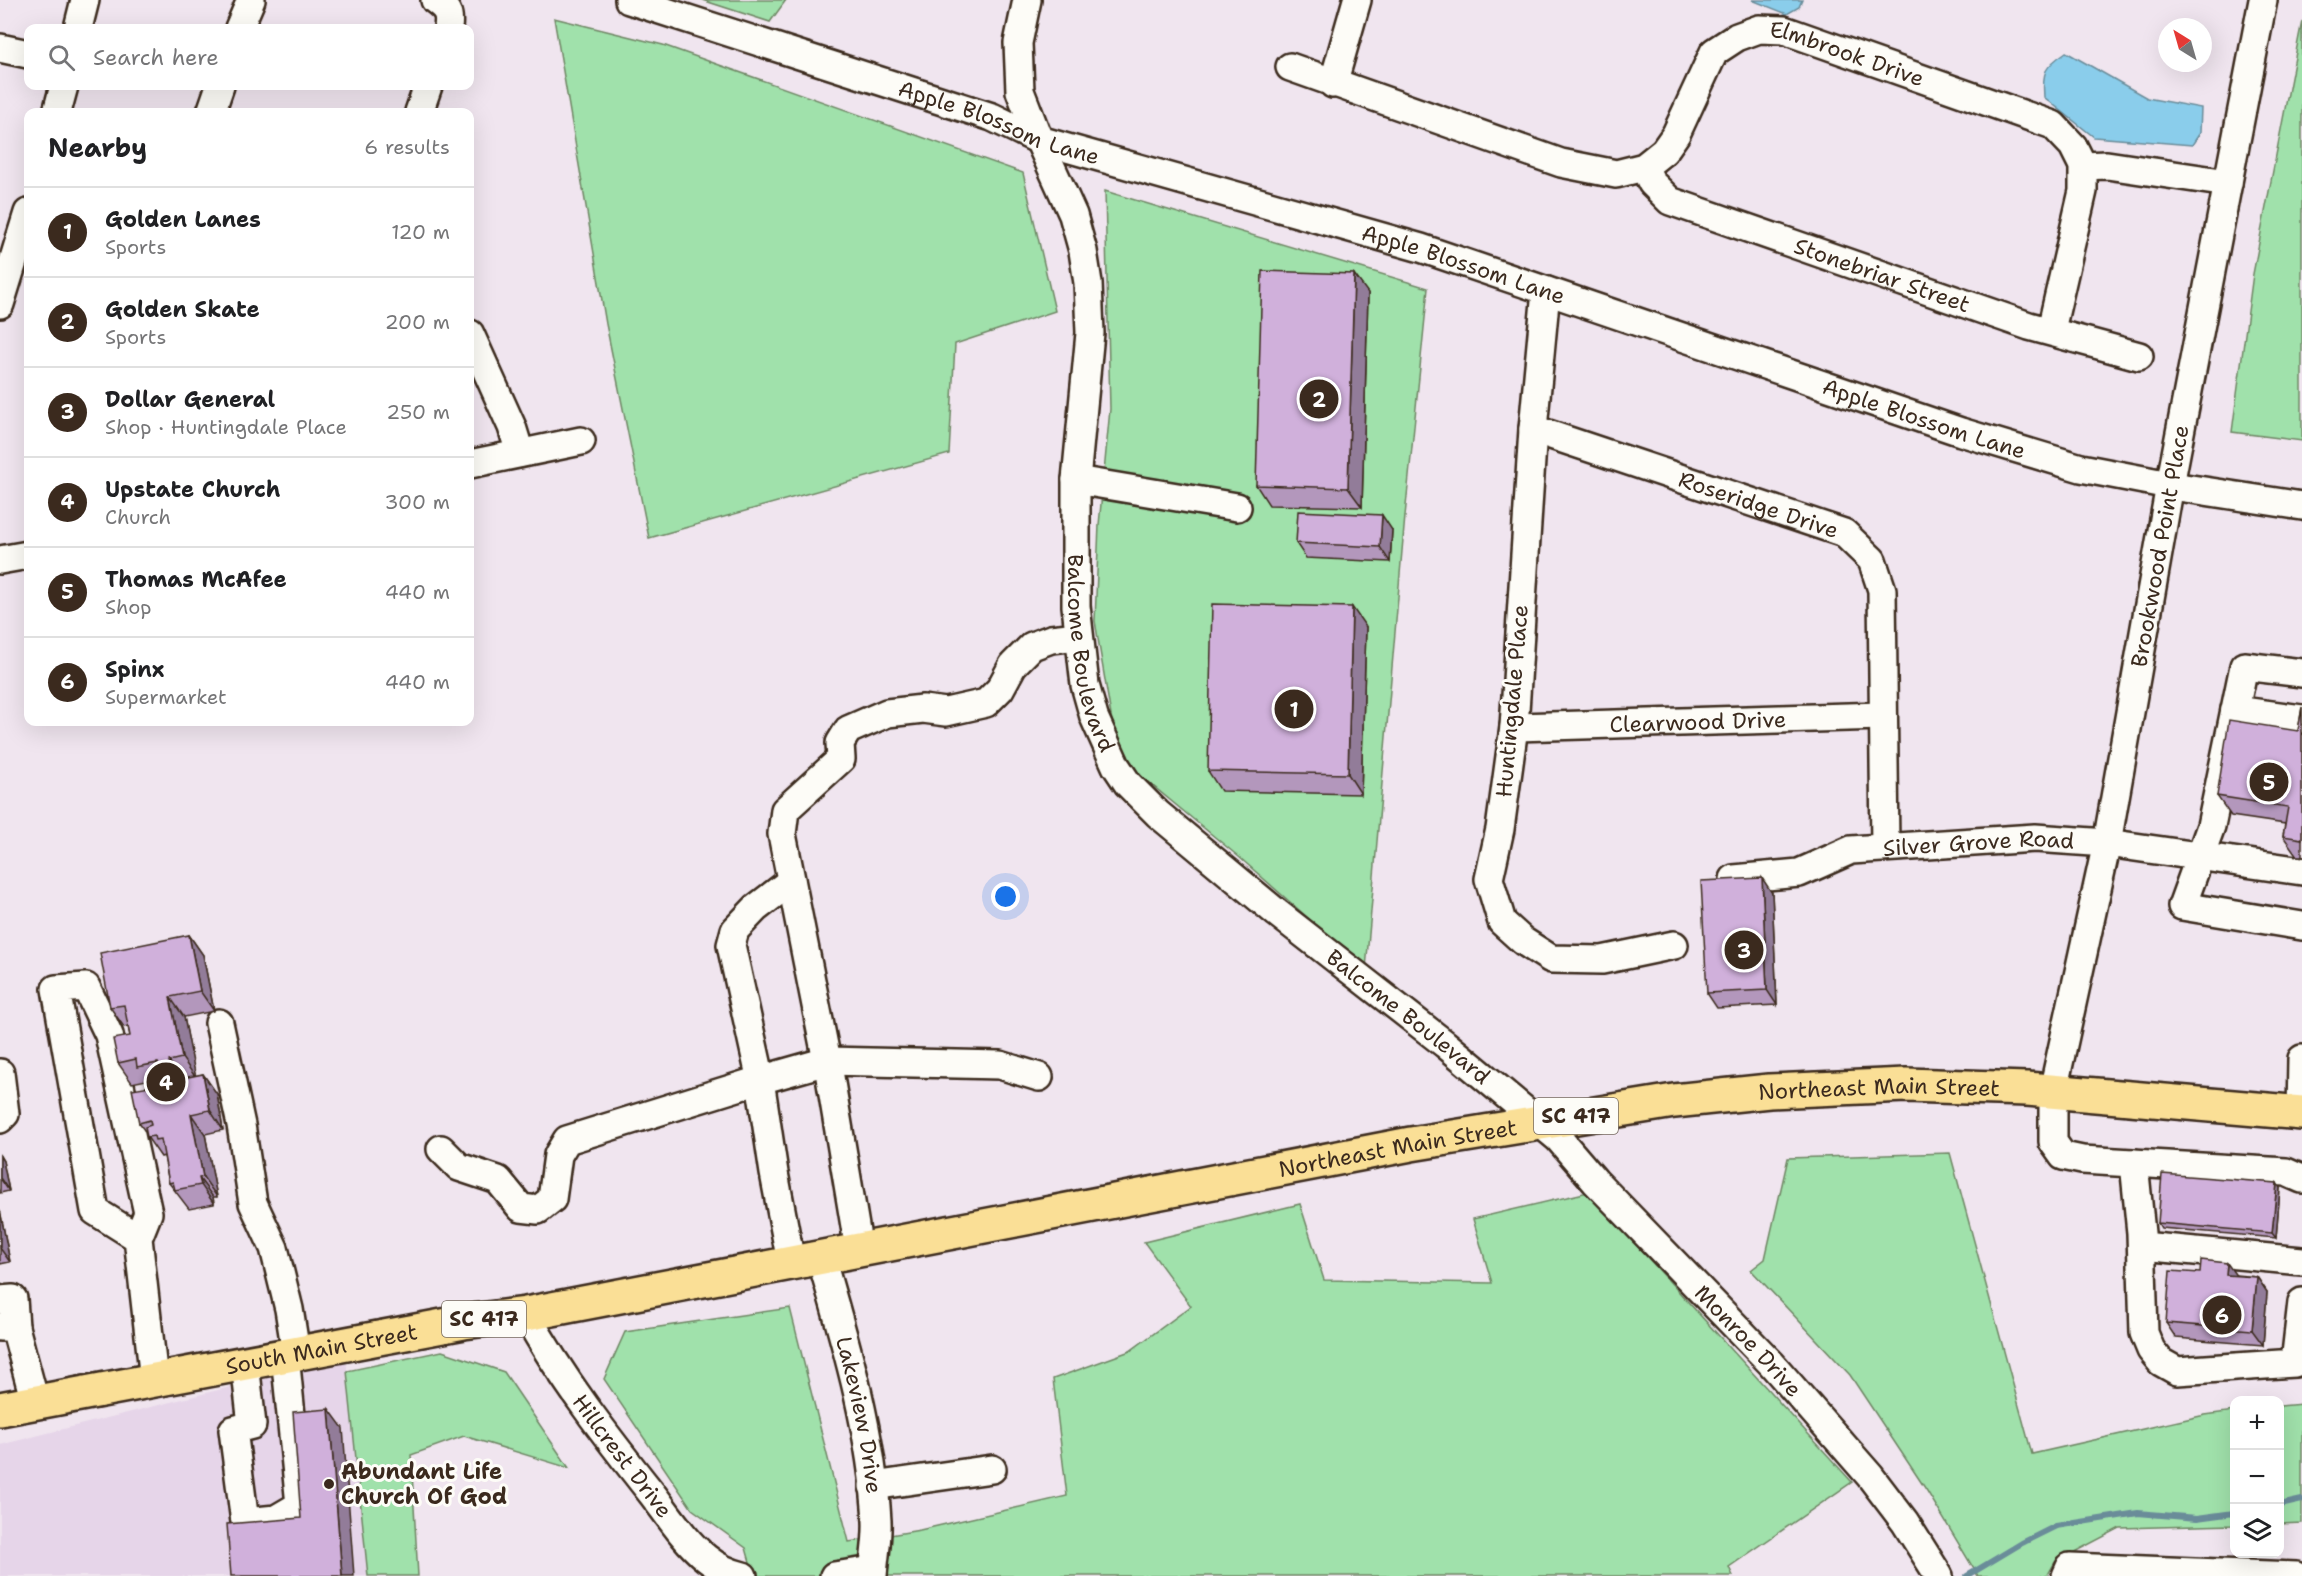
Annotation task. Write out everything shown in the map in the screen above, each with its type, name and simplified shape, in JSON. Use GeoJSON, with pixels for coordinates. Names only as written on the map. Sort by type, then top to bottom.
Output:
{"type":"FeatureCollection","features":[{"type":"Feature","properties":{"kind":"main road","name":"Northeast Main Street"},"geometry":{"type":"LineString","coordinates":[[806,1260],[1273,1170],[1537,1122],[1674,1101],[1769,1091],[1906,1085],[2053,1091],[2301,1113]]}},
{"type":"Feature","properties":{"kind":"main road","name":"South Main Street"},"geometry":{"type":"LineString","coordinates":[[0,1409],[464,1322],[526,1314],[806,1260]]}},
{"type":"Feature","properties":{"kind":"street"},"geometry":{"type":"LineString","coordinates":[[79,24],[85,0]]}},
{"type":"Feature","properties":{"kind":"street"},"geometry":{"type":"LineString","coordinates":[[241,24],[251,0]]}},
{"type":"Feature","properties":{"kind":"street"},"geometry":{"type":"LineString","coordinates":[[435,0],[447,9],[450,17],[449,24]]}},
{"type":"Feature","properties":{"kind":"street","name":"Apple Blossom Lane"},"geometry":{"type":"LineString","coordinates":[[629,0],[992,117],[1039,140],[1421,248],[1961,432],[2081,468],[2302,506]]}},
{"type":"Feature","properties":{"kind":"street","name":"Balcome Boulevard"},"geometry":{"type":"LineString","coordinates":[[1027,0],[1018,43],[1020,91],[1073,215],[1083,250],[1088,283],[1090,333],[1076,480],[1076,606],[1085,685],[1098,727],[1116,766],[1143,800],[1277,913],[1445,1044],[1537,1122]]}},
{"type":"Feature","properties":{"kind":"street"},"geometry":{"type":"LineString","coordinates":[[1333,84],[1357,0]]}},
{"type":"Feature","properties":{"kind":"street","name":"Brookwood Point Place"},"geometry":{"type":"LineString","coordinates":[[2263,0],[2170,485],[2107,843],[2053,1091],[2053,1142],[2063,1156],[2082,1160],[2286,1172],[2302,1179]]}},
{"type":"Feature","properties":{"kind":"street","name":"Elmbrook Drive"},"geometry":{"type":"LineString","coordinates":[[1290,67],[1561,163],[1617,174],[1644,167],[1664,151],[1676,134],[1714,52],[1737,37],[1759,29],[1784,30],[2054,125],[2073,146],[2083,166]]}},
{"type":"Feature","properties":{"kind":"street"},"geometry":{"type":"LineString","coordinates":[[0,48],[24,53]]}},
{"type":"Feature","properties":{"kind":"street"},"geometry":{"type":"LineString","coordinates":[[58,108],[63,90]]}},
{"type":"Feature","properties":{"kind":"street"},"geometry":{"type":"LineString","coordinates":[[212,108],[219,90]]}},
{"type":"Feature","properties":{"kind":"street"},"geometry":{"type":"LineString","coordinates":[[420,108],[427,90]]}},
{"type":"Feature","properties":{"kind":"street"},"geometry":{"type":"LineString","coordinates":[[2051,330],[2083,191],[2083,166],[2107,165],[2228,183]]}},
{"type":"Feature","properties":{"kind":"street","name":"Stonebriar Street"},"geometry":{"type":"LineString","coordinates":[[1644,167],[1652,183],[1670,201],[2010,319],[2139,356]]}},
{"type":"Feature","properties":{"kind":"street"},"geometry":{"type":"LineString","coordinates":[[0,304],[24,226]]}},
{"type":"Feature","properties":{"kind":"street","name":"Huntingdale Place"},"geometry":{"type":"LineString","coordinates":[[1546,291],[1533,429],[1514,727],[1500,829],[1489,879],[1502,922],[1523,941],[1551,960],[1602,960],[1674,945]]}},
{"type":"Feature","properties":{"kind":"street"},"geometry":{"type":"LineString","coordinates":[[474,343],[512,428],[520,453]]}},
{"type":"Feature","properties":{"kind":"street","name":"Roseridge Drive"},"geometry":{"type":"LineString","coordinates":[[1533,429],[1844,533],[1872,560],[1882,590],[1885,847]]}},
{"type":"Feature","properties":{"kind":"street"},"geometry":{"type":"LineString","coordinates":[[474,463],[581,441]]}},
{"type":"Feature","properties":{"kind":"street"},"geometry":{"type":"LineString","coordinates":[[1076,480],[1237,507]]}},
{"type":"Feature","properties":{"kind":"street"},"geometry":{"type":"LineString","coordinates":[[0,560],[24,556]]}},
{"type":"Feature","properties":{"kind":"street"},"geometry":{"type":"LineString","coordinates":[[859,1250],[827,1061],[782,834],[785,810],[841,759],[840,742],[848,730],[887,712],[923,709],[946,712],[986,703],[1000,689],[1013,665],[1032,646],[1051,639],[1078,636]]}},
{"type":"Feature","properties":{"kind":"street"},"geometry":{"type":"LineString","coordinates":[[2302,673],[2244,666],[2211,826],[2182,906],[2302,926]]}},
{"type":"Feature","properties":{"kind":"street"},"geometry":{"type":"LineString","coordinates":[[2235,711],[2302,719]]}},
{"type":"Feature","properties":{"kind":"street","name":"Clearwood Drive"},"geometry":{"type":"LineString","coordinates":[[1514,727],[1883,716]]}},
{"type":"Feature","properties":{"kind":"street","name":"Silver Grove Road"},"geometry":{"type":"LineString","coordinates":[[1734,879],[1799,873],[1851,850],[2035,838],[2107,843],[2302,871]]}},
{"type":"Feature","properties":{"kind":"street","name":"Lakeview Drive"},"geometry":{"type":"LineString","coordinates":[[791,881],[756,908],[735,930],[731,945],[760,1080],[806,1260],[854,1372],[870,1454],[877,1523],[873,1573]]}},
{"type":"Feature","properties":{"kind":"street"},"geometry":{"type":"LineString","coordinates":[[138,1238],[94,1211],[56,989],[86,987],[108,1035],[148,1213],[138,1238],[154,1380]]}},
{"type":"Feature","properties":{"kind":"street"},"geometry":{"type":"LineString","coordinates":[[219,1023],[241,1125],[253,1203],[274,1248],[289,1309],[300,1505],[276,1519],[245,1522],[233,1430],[252,1425],[245,1363]]}},
{"type":"Feature","properties":{"kind":"street"},"geometry":{"type":"LineString","coordinates":[[2301,1113],[2302,1059]]}},
{"type":"Feature","properties":{"kind":"street"},"geometry":{"type":"LineString","coordinates":[[441,1149],[459,1167],[498,1180],[521,1208],[538,1210],[552,1199],[558,1155],[567,1140],[827,1061],[1000,1065],[1040,1077]]}},
{"type":"Feature","properties":{"kind":"street"},"geometry":{"type":"LineString","coordinates":[[0,1073],[5,1114],[0,1119]]}},
{"type":"Feature","properties":{"kind":"street","name":"Monroe Drive"},"geometry":{"type":"LineString","coordinates":[[1537,1122],[1559,1139],[1595,1180],[1779,1372],[1870,1476],[1905,1522],[1939,1576]]}},
{"type":"Feature","properties":{"kind":"street"},"geometry":{"type":"LineString","coordinates":[[2134,1163],[2142,1246],[2144,1333],[2151,1350],[2162,1362],[2177,1371],[2295,1363],[2302,1302]]}},
{"type":"Feature","properties":{"kind":"street"},"geometry":{"type":"LineString","coordinates":[[2142,1246],[2302,1261]]}},
{"type":"Feature","properties":{"kind":"street"},"geometry":{"type":"LineString","coordinates":[[0,1300],[13,1299],[7,1327],[35,1402]]}},
{"type":"Feature","properties":{"kind":"street","name":"Hillcrest Drive"},"geometry":{"type":"LineString","coordinates":[[526,1314],[548,1354],[630,1466],[685,1535],[706,1558],[723,1569],[743,1576]]}},
{"type":"Feature","properties":{"kind":"street"},"geometry":{"type":"LineString","coordinates":[[873,1486],[992,1469]]}},
{"type":"Feature","properties":{"kind":"street"},"geometry":{"type":"LineString","coordinates":[[2066,1576],[2070,1567],[2297,1576]]}},
{"type":"Feature","properties":{"kind":"street"},"geometry":{"type":"LineString","coordinates":[[834,1576],[873,1573]]}},
{"type":"Feature","properties":{"kind":"shaded area"},"geometry":{"type":"Polygon","coordinates":[[[346,1358],[368,1576],[0,1576],[0,1445],[346,1358]]]}},
{"type":"Feature","properties":{"kind":"green space"},"geometry":{"type":"Polygon","coordinates":[[[702,0],[786,0],[770,22],[702,0]]]}},
{"type":"Feature","properties":{"kind":"green space"},"geometry":{"type":"Polygon","coordinates":[[[554,18],[663,45],[1023,173],[1055,311],[955,344],[949,454],[649,538],[606,324],[554,18]]]}},
{"type":"Feature","properties":{"kind":"green space"},"geometry":{"type":"Polygon","coordinates":[[[2302,21],[2302,441],[2232,432],[2253,274],[2302,21]]]}},
{"type":"Feature","properties":{"kind":"green space"},"geometry":{"type":"Polygon","coordinates":[[[1105,191],[1428,288],[1405,516],[1366,969],[1239,857],[1118,757],[1095,621],[1099,525],[1110,409],[1105,191]]]}},
{"type":"Feature","properties":{"kind":"green space"},"geometry":{"type":"Polygon","coordinates":[[[1950,1153],[2032,1454],[2205,1415],[2230,1412],[2230,1525],[2120,1528],[2055,1562],[2047,1576],[1978,1576],[1927,1491],[1850,1375],[1751,1270],[1765,1259],[1788,1158],[1950,1153]]]}},
{"type":"Feature","properties":{"kind":"green space"},"geometry":{"type":"Polygon","coordinates":[[[1588,1192],[1852,1482],[1729,1567],[1733,1576],[754,1576],[746,1548],[692,1509],[604,1379],[625,1332],[790,1308],[849,1542],[920,1530],[1067,1496],[1053,1379],[1130,1351],[1191,1306],[1144,1242],[1300,1204],[1324,1280],[1492,1283],[1473,1219],[1588,1192]]]}},
{"type":"Feature","properties":{"kind":"green space"},"geometry":{"type":"Polygon","coordinates":[[[442,1351],[504,1372],[569,1468],[464,1436],[411,1455],[418,1576],[368,1576],[347,1371],[442,1351]]]}},
{"type":"Feature","properties":{"kind":"green space"},"geometry":{"type":"Polygon","coordinates":[[[2302,1404],[2302,1523],[2284,1524],[2284,1406],[2302,1404]]]}},
{"type":"Feature","properties":{"kind":"water"},"geometry":{"type":"Polygon","coordinates":[[[1752,0],[1802,0],[1799,7],[1787,14],[1752,0]]]}},
{"type":"Feature","properties":{"kind":"water"},"geometry":{"type":"Polygon","coordinates":[[[2066,52],[2147,98],[2201,108],[2200,133],[2192,145],[2094,137],[2044,97],[2046,71],[2066,52]]]}},
{"type":"Feature","properties":{"kind":"building"},"geometry":{"type":"Polygon","coordinates":[[[1262,271],[1354,274],[1348,488],[1256,485],[1262,271]]]}},
{"type":"Feature","properties":{"kind":"building"},"geometry":{"type":"Polygon","coordinates":[[[1298,511],[1382,515],[1380,547],[1296,543],[1298,511]]]}},
{"type":"Feature","properties":{"kind":"building"},"geometry":{"type":"Polygon","coordinates":[[[1212,604],[1352,607],[1348,774],[1208,771],[1212,604]]]}},
{"type":"Feature","properties":{"kind":"building"},"geometry":{"type":"Polygon","coordinates":[[[2302,707],[2302,839],[2283,836],[2288,807],[2217,796],[2229,720],[2298,731],[2302,707]]]}},
{"type":"Feature","properties":{"kind":"building"},"geometry":{"type":"Polygon","coordinates":[[[1762,878],[1767,990],[1707,993],[1701,881],[1762,878]]]}},
{"type":"Feature","properties":{"kind":"building"},"geometry":{"type":"Polygon","coordinates":[[[189,935],[200,991],[170,997],[182,1058],[169,1061],[173,1080],[203,1074],[210,1110],[191,1114],[203,1177],[199,1178],[201,1185],[175,1190],[173,1182],[169,1183],[161,1139],[155,1140],[154,1136],[147,1137],[145,1127],[151,1125],[150,1120],[139,1123],[132,1089],[162,1084],[158,1063],[137,1067],[136,1059],[118,1063],[113,1039],[130,1036],[124,1005],[110,1007],[100,953],[189,935]]]}},
{"type":"Feature","properties":{"kind":"building"},"geometry":{"type":"Polygon","coordinates":[[[2162,1174],[2277,1183],[2272,1233],[2158,1223],[2162,1174]]]}},
{"type":"Feature","properties":{"kind":"building"},"geometry":{"type":"Polygon","coordinates":[[[2201,1260],[2227,1263],[2226,1275],[2257,1277],[2252,1330],[2166,1323],[2170,1271],[2200,1273],[2201,1260]]]}},
{"type":"Feature","properties":{"kind":"building","name":"Abundant Life Church Of God"},"geometry":{"type":"Polygon","coordinates":[[[329,1409],[342,1576],[231,1576],[227,1524],[301,1518],[293,1412],[329,1409]]]}},
{"type":"Feature","properties":{"kind":"waterway"},"geometry":{"type":"LineString","coordinates":[[2284,1504],[2302,1500]]}},
{"type":"Feature","properties":{"kind":"waterway"},"geometry":{"type":"LineString","coordinates":[[1967,1576],[2022,1543],[2056,1526],[2138,1513],[2197,1518],[2230,1514]]}},
{"type":"Feature","properties":{"kind":"place","name":"Golden Skate"},"geometry":{"type":"Point","coordinates":[1319,399]}},
{"type":"Feature","properties":{"kind":"place","name":"Golden Lanes"},"geometry":{"type":"Point","coordinates":[1294,709]}},
{"type":"Feature","properties":{"kind":"place","name":"Thomas McAfee"},"geometry":{"type":"Point","coordinates":[2269,782]}},
{"type":"Feature","properties":{"kind":"place","name":"Dollar General"},"geometry":{"type":"Point","coordinates":[1744,950]}},
{"type":"Feature","properties":{"kind":"place","name":"Upstate Church"},"geometry":{"type":"Point","coordinates":[166,1082]}},
{"type":"Feature","properties":{"kind":"place","name":"Spinx"},"geometry":{"type":"Point","coordinates":[2222,1315]}},
{"type":"Feature","properties":{"kind":"place","name":"Abundant Life Church Of God"},"geometry":{"type":"Point","coordinates":[329,1484]}}]}
